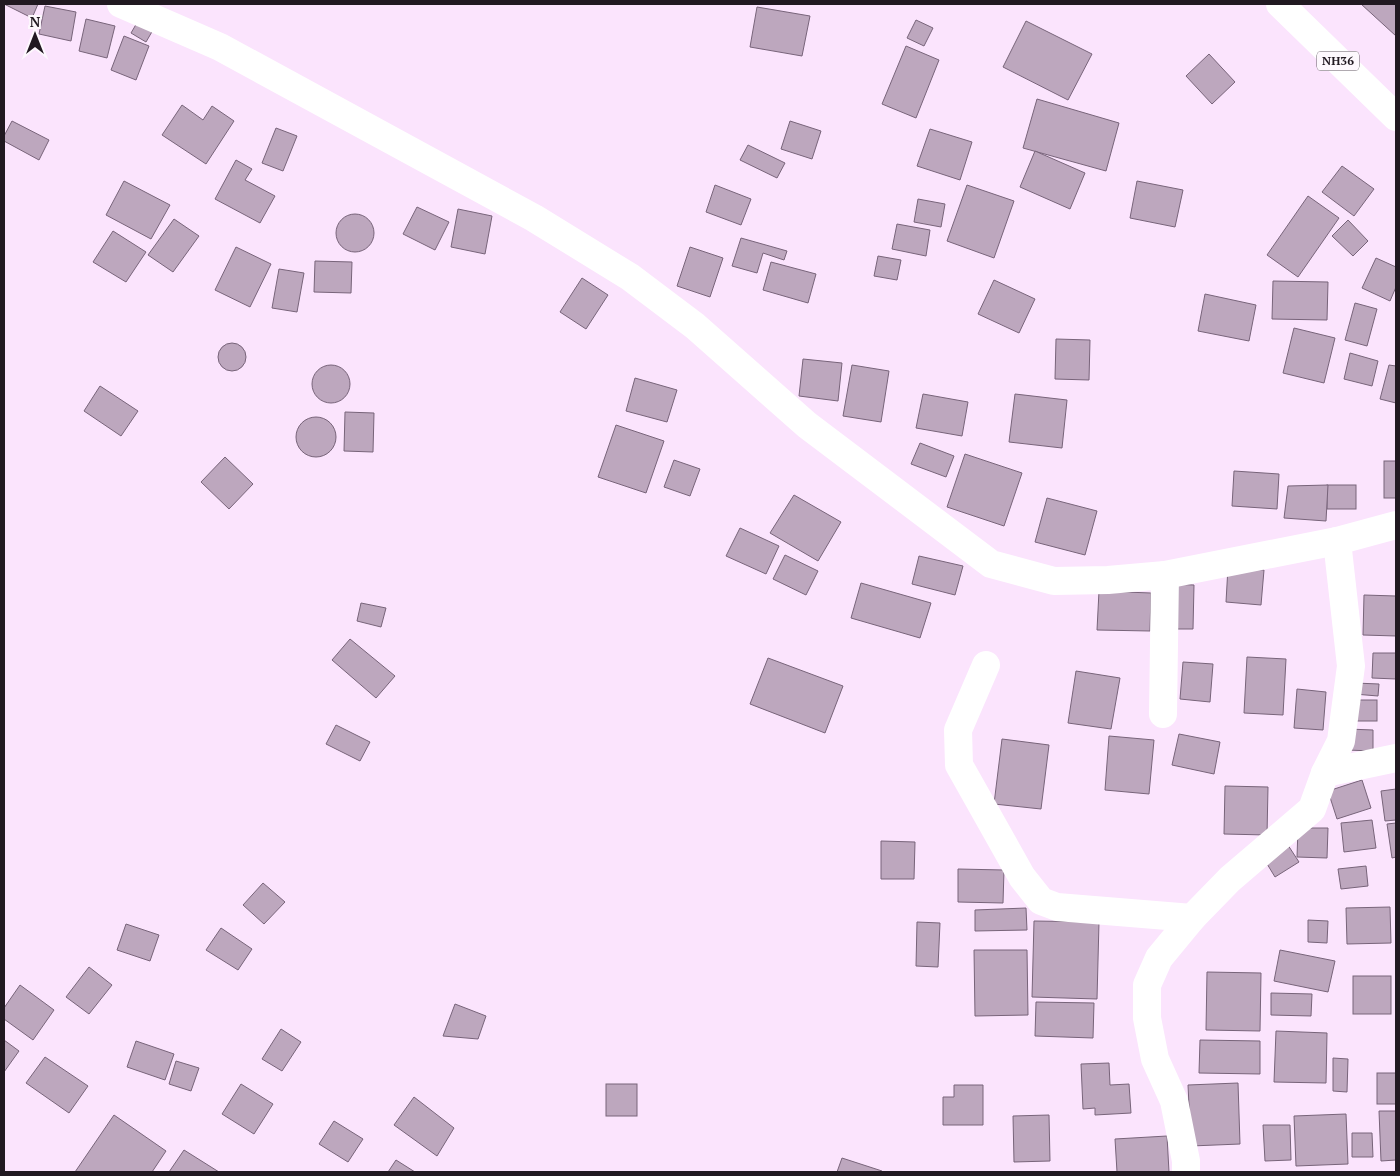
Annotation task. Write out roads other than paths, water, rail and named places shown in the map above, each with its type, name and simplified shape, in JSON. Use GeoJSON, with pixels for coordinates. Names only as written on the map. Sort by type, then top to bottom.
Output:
{"type":"FeatureCollection","features":[{"type":"Feature","properties":{"kind":"main road"},"geometry":{"type":"LineString","coordinates":[[121,4],[228,52],[534,218],[630,277],[695,326],[807,425],[991,564],[1054,581],[1108,580],[1165,575],[1338,541],[1396,525]]}},
{"type":"Feature","properties":{"kind":"main road","name":"NH36"},"geometry":{"type":"LineString","coordinates":[[1280,4],[1396,118]]}},
{"type":"Feature","properties":{"kind":"main road"},"geometry":{"type":"LineString","coordinates":[[1186,1172],[1186,1161],[1174,1101],[1155,1059],[1147,1018],[1147,985],[1159,958],[1192,918],[1230,879],[1312,809],[1325,773],[1341,741],[1351,666],[1338,541]]}},
{"type":"Feature","properties":{"kind":"main road"},"geometry":{"type":"LineString","coordinates":[[1162,714],[1165,575]]}},
{"type":"Feature","properties":{"kind":"main road"},"geometry":{"type":"LineString","coordinates":[[986,665],[958,730],[959,765],[1022,877],[1041,900],[1057,907],[1192,918]]}},
{"type":"Feature","properties":{"kind":"main road"},"geometry":{"type":"LineString","coordinates":[[1325,773],[1396,758]]}}]}
